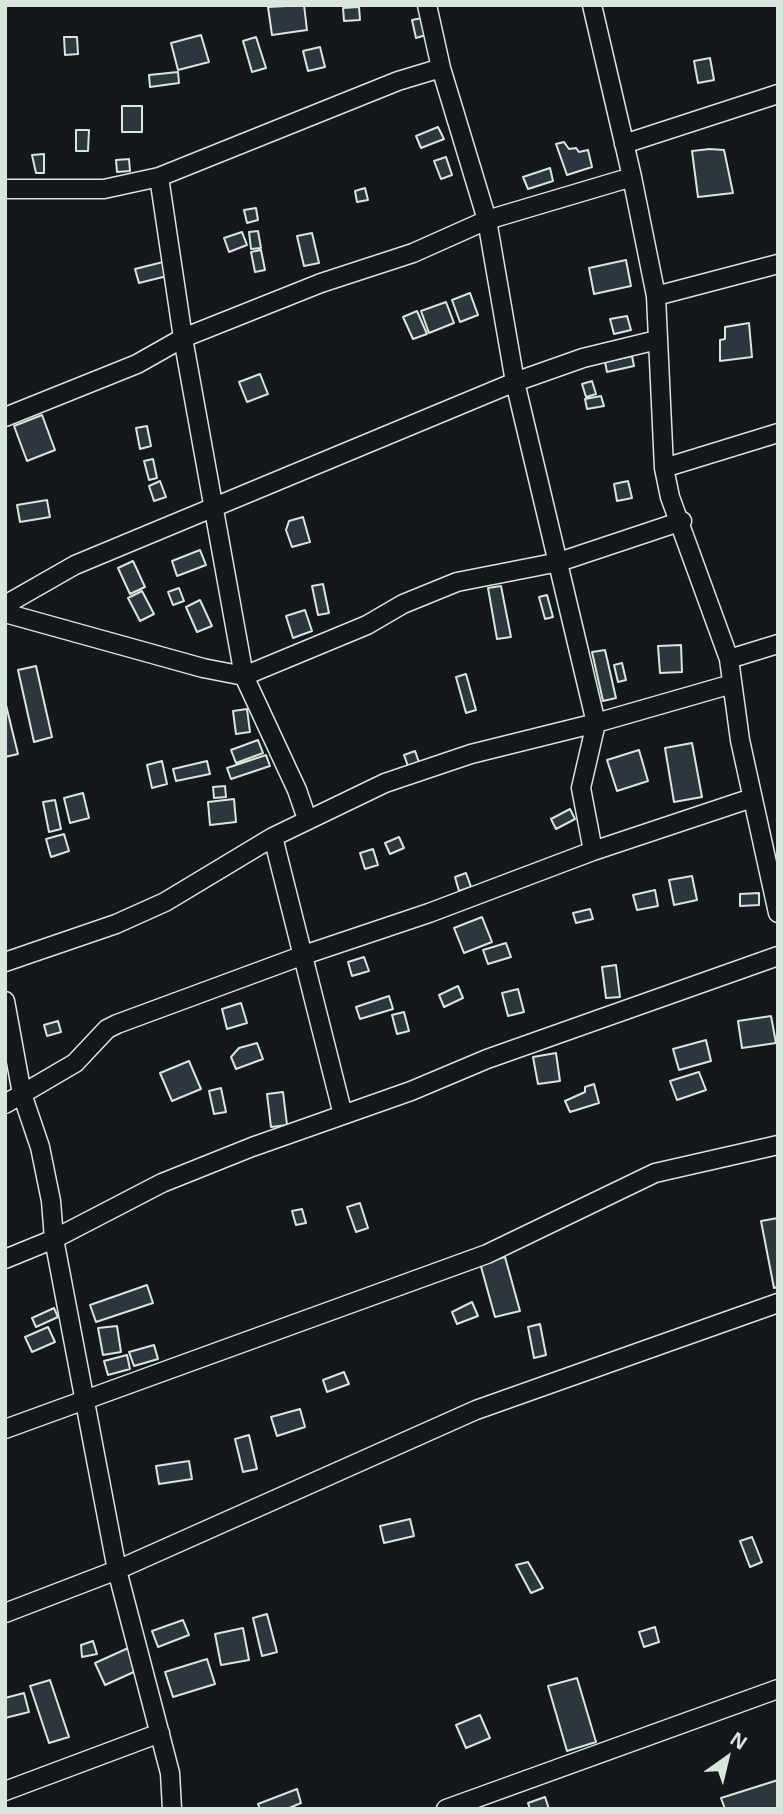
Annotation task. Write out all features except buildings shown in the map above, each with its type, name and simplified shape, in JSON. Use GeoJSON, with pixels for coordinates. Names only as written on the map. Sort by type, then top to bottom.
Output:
{"type":"FeatureCollection","features":[{"type":"Feature","properties":{"kind":"street"},"geometry":{"type":"LineString","coordinates":[[427,5],[441,68],[487,220],[515,382],[596,723],[580,788],[593,851]]}},
{"type":"Feature","properties":{"kind":"street"},"geometry":{"type":"LineString","coordinates":[[592,5],[632,177],[656,296],[664,468],[670,496],[682,521],[729,659],[740,740],[777,903]]}},
{"type":"Feature","properties":{"kind":"street"},"geometry":{"type":"LineString","coordinates":[[5,189],[104,189],[159,177],[398,80],[441,68]]}},
{"type":"Feature","properties":{"kind":"street"},"geometry":{"type":"LineString","coordinates":[[624,144],[778,94]]}},
{"type":"Feature","properties":{"kind":"street"},"geometry":{"type":"LineString","coordinates":[[159,177],[183,338],[216,506],[244,676],[297,790],[307,819]]}},
{"type":"Feature","properties":{"kind":"street"},"geometry":{"type":"LineString","coordinates":[[5,417],[137,364],[183,338],[321,283],[414,253],[487,220],[632,177]]}},
{"type":"Feature","properties":{"kind":"street"},"geometry":{"type":"LineString","coordinates":[[656,296],[778,264]]}},
{"type":"Feature","properties":{"kind":"street"},"geometry":{"type":"LineString","coordinates":[[5,605],[75,565],[515,382],[583,358],[657,340]]}},
{"type":"Feature","properties":{"kind":"street"},"geometry":{"type":"LineString","coordinates":[[664,468],[778,433]]}},
{"type":"Feature","properties":{"kind":"street"},"geometry":{"type":"LineString","coordinates":[[5,613],[75,634],[244,676],[367,625],[404,604],[457,582],[559,562],[682,521]]}},
{"type":"Feature","properties":{"kind":"street"},"geometry":{"type":"LineString","coordinates":[[729,659],[778,644]]}},
{"type":"Feature","properties":{"kind":"street"},"geometry":{"type":"LineString","coordinates":[[5,962],[116,924],[165,902],[272,837],[385,783],[471,754],[596,723],[732,684]]}},
{"type":"Feature","properties":{"kind":"street"},"geometry":{"type":"LineString","coordinates":[[5,1104],[75,1063],[107,1029],[117,1024],[301,956],[429,914],[593,851],[752,799]]}},
{"type":"Feature","properties":{"kind":"street"},"geometry":{"type":"LineString","coordinates":[[272,837],[343,1115]]}},
{"type":"Feature","properties":{"kind":"street"},"geometry":{"type":"LineString","coordinates":[[5,1259],[54,1239],[162,1183],[486,1059],[778,956]]}},
{"type":"Feature","properties":{"kind":"street"},"geometry":{"type":"LineString","coordinates":[[5,1001],[22,1094],[43,1160],[51,1201],[54,1239],[117,1570],[170,1773],[172,1809]]}},
{"type":"Feature","properties":{"kind":"street"},"geometry":{"type":"LineString","coordinates":[[5,1429],[486,1254],[655,1172],[778,1145]]}},
{"type":"Feature","properties":{"kind":"street"},"geometry":{"type":"LineString","coordinates":[[5,1613],[117,1570],[476,1410],[778,1303]]}},
{"type":"Feature","properties":{"kind":"street"},"geometry":{"type":"LineString","coordinates":[[446,1809],[778,1689]]}},
{"type":"Feature","properties":{"kind":"street"},"geometry":{"type":"LineString","coordinates":[[5,1791],[160,1733]]}}]}
